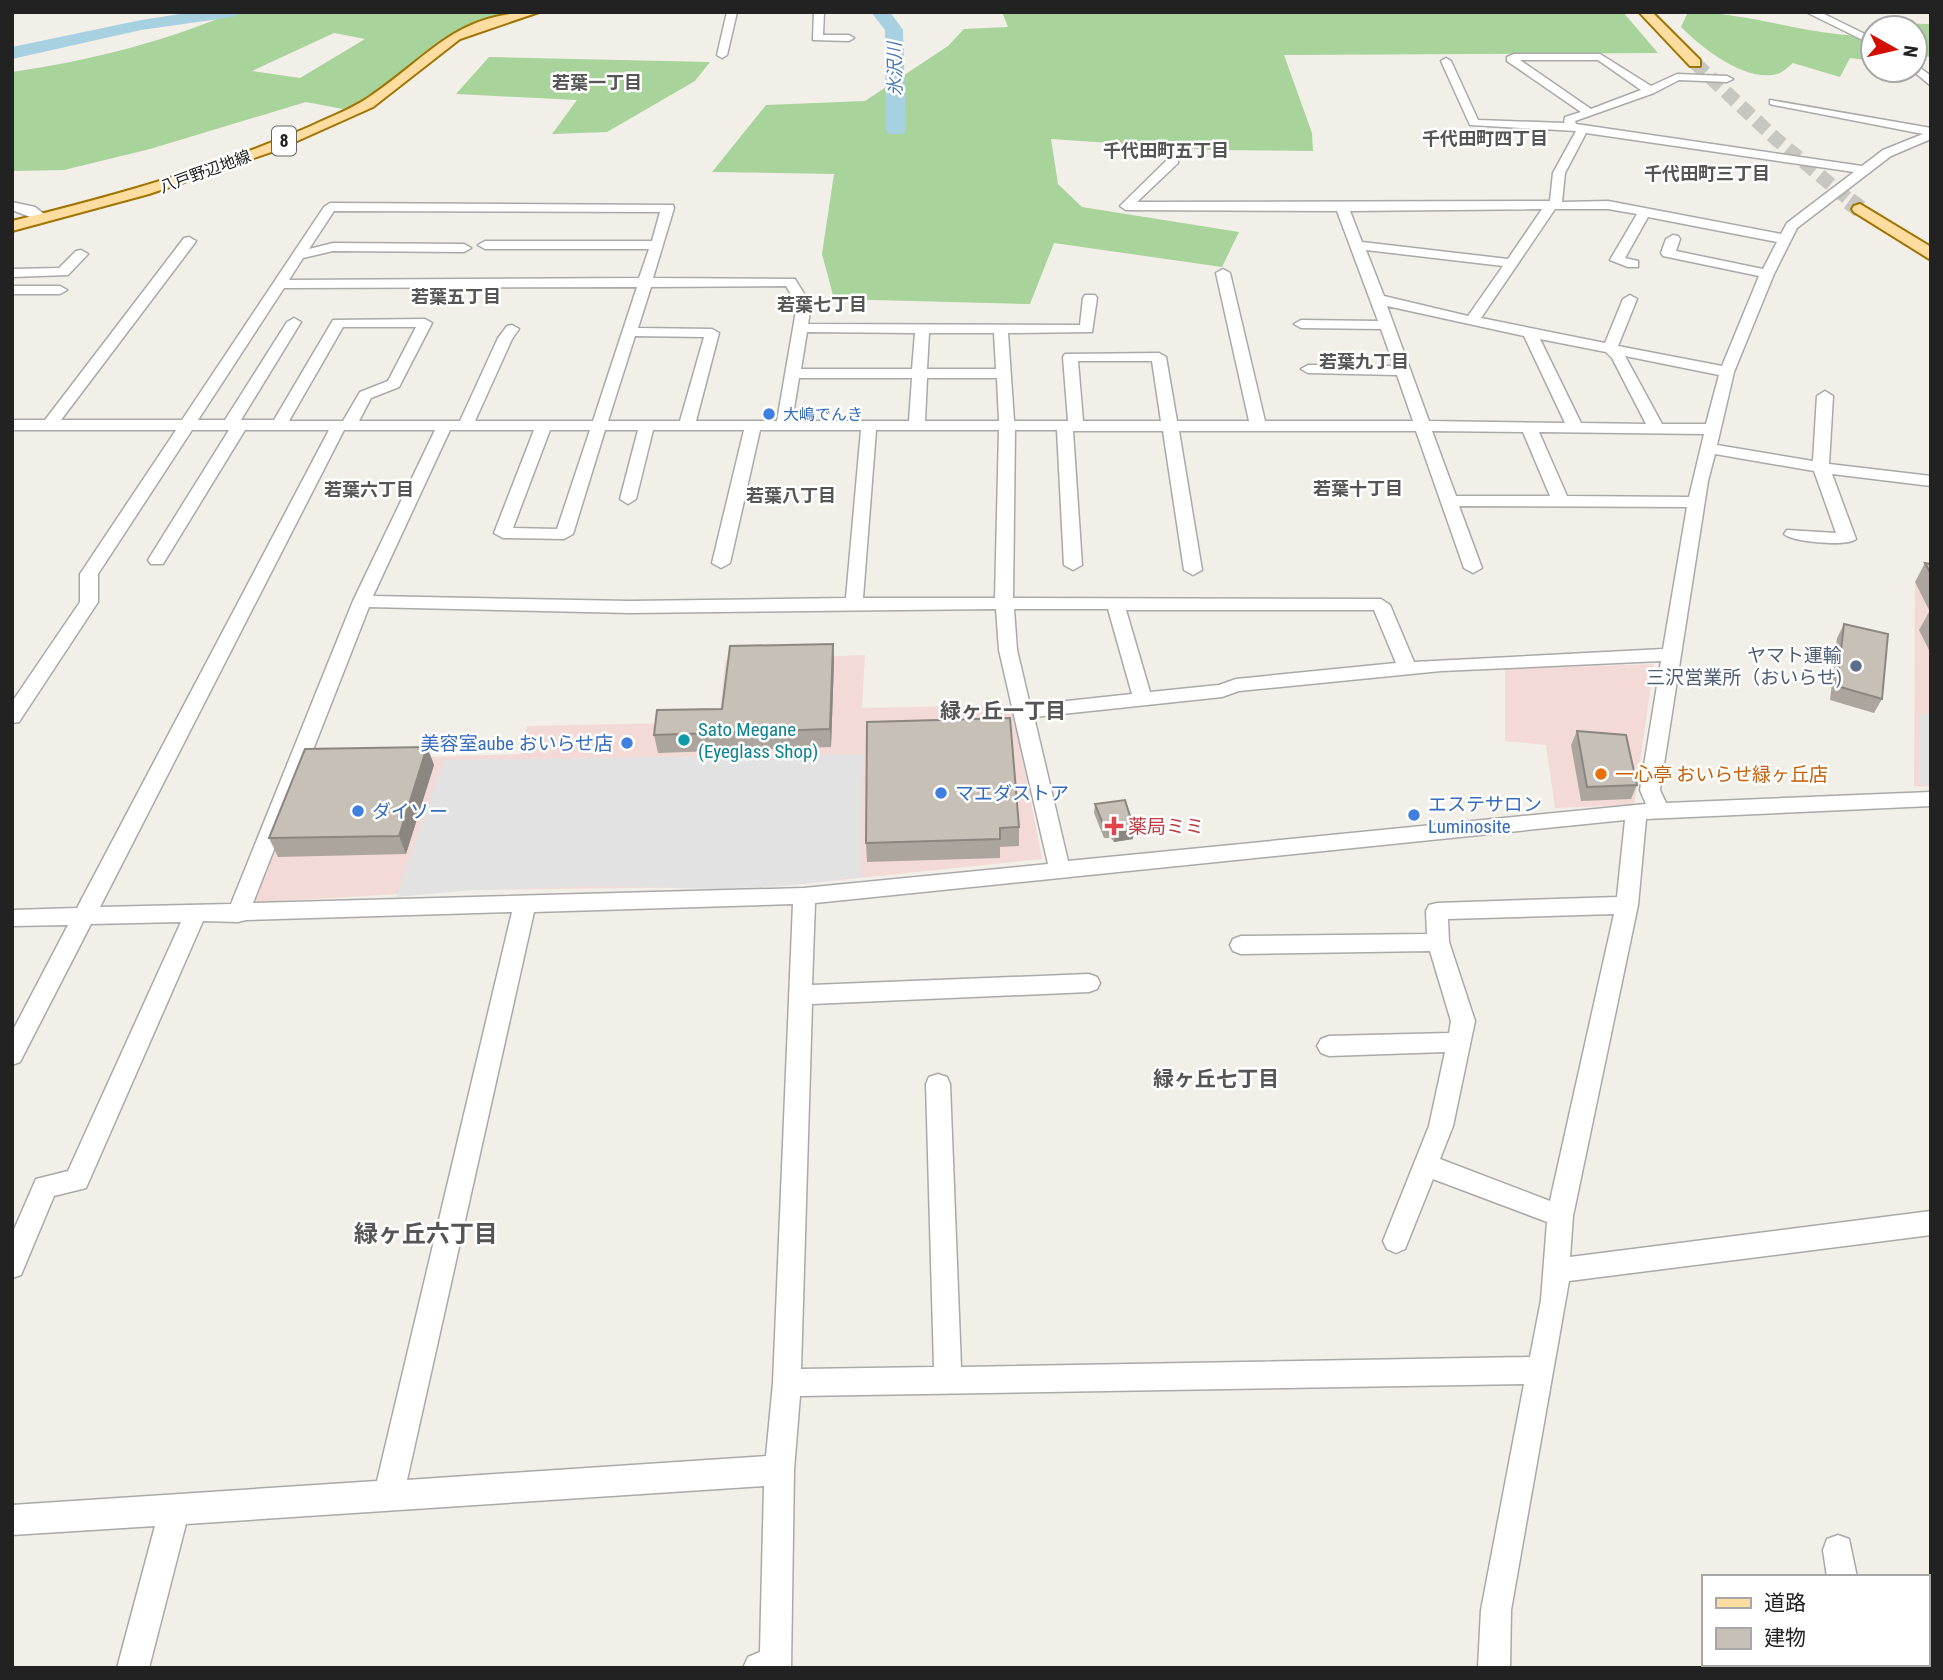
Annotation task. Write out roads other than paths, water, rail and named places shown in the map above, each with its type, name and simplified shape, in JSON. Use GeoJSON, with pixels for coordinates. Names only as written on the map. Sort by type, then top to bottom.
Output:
{"type":"FeatureCollection","features":[{"type":"Feature","properties":{"kind":"main road","name":"八戸野辺地線"},"geometry":{"type":"LineString","coordinates":[[12,226],[153,190],[322,125],[357,110],[450,39],[513,16],[533,12]]}},
{"type":"Feature","properties":{"kind":"main road"},"geometry":{"type":"LineString","coordinates":[[1645,12],[1695,63]]}},
{"type":"Feature","properties":{"kind":"main road"},"geometry":{"type":"LineString","coordinates":[[1860,209],[1931,255]]}},
{"type":"Feature","properties":{"kind":"street"},"geometry":{"type":"LineString","coordinates":[[722,55],[732,12]]}},
{"type":"Feature","properties":{"kind":"street"},"geometry":{"type":"LineString","coordinates":[[819,12],[817,38],[849,38]]}},
{"type":"Feature","properties":{"kind":"street"},"geometry":{"type":"LineString","coordinates":[[1811,12],[1859,36]]}},
{"type":"Feature","properties":{"kind":"street"},"geometry":{"type":"LineString","coordinates":[[1591,113],[1511,59],[1600,57],[1650,91]]}},
{"type":"Feature","properties":{"kind":"street"},"geometry":{"type":"LineString","coordinates":[[1446,61],[1475,124],[1576,128],[1863,170]]}},
{"type":"Feature","properties":{"kind":"street"},"geometry":{"type":"LineString","coordinates":[[1576,128],[1569,119],[1650,91],[1677,77],[1727,79]]}},
{"type":"Feature","properties":{"kind":"street"},"geometry":{"type":"LineString","coordinates":[[1774,102],[1926,140]]}},
{"type":"Feature","properties":{"kind":"street"},"geometry":{"type":"LineString","coordinates":[[1472,321],[1554,204],[1558,171],[1576,128]]}},
{"type":"Feature","properties":{"kind":"street"},"geometry":{"type":"LineString","coordinates":[[1889,138],[1926,140]]}},
{"type":"Feature","properties":{"kind":"street"},"geometry":{"type":"LineString","coordinates":[[1494,1668],[1496,1610],[1554,1300],[1560,1216],[1647,812],[1696,502],[1711,429],[1727,372],[1784,239],[1804,215],[1887,153],[1926,140]]}},
{"type":"Feature","properties":{"kind":"street"},"geometry":{"type":"LineString","coordinates":[[1174,160],[1126,206],[1615,205],[1784,239]]}},
{"type":"Feature","properties":{"kind":"street"},"geometry":{"type":"LineString","coordinates":[[12,206],[30,210],[43,218]]}},
{"type":"Feature","properties":{"kind":"street"},"geometry":{"type":"LineString","coordinates":[[12,717],[89,602],[89,574],[330,207],[668,208],[564,534],[503,534],[544,425]]}},
{"type":"Feature","properties":{"kind":"street"},"geometry":{"type":"LineString","coordinates":[[1342,207],[1473,568]]}},
{"type":"Feature","properties":{"kind":"street"},"geometry":{"type":"LineString","coordinates":[[1633,264],[1617,260],[1645,211]]}},
{"type":"Feature","properties":{"kind":"street"},"geometry":{"type":"LineString","coordinates":[[1673,239],[1668,253],[1767,274]]}},
{"type":"Feature","properties":{"kind":"street"},"geometry":{"type":"LineString","coordinates":[[49,425],[189,241]]}},
{"type":"Feature","properties":{"kind":"street"},"geometry":{"type":"LineString","coordinates":[[485,245],[657,245]]}},
{"type":"Feature","properties":{"kind":"street"},"geometry":{"type":"LineString","coordinates":[[1357,245],[1511,263]]}},
{"type":"Feature","properties":{"kind":"street"},"geometry":{"type":"LineString","coordinates":[[299,254],[333,247],[464,248]]}},
{"type":"Feature","properties":{"kind":"street"},"geometry":{"type":"LineString","coordinates":[[12,272],[63,272],[80,254]]}},
{"type":"Feature","properties":{"kind":"street"},"geometry":{"type":"LineString","coordinates":[[1223,273],[1258,426]]}},
{"type":"Feature","properties":{"kind":"street"},"geometry":{"type":"LineString","coordinates":[[279,284],[790,282],[804,305],[784,425]]}},
{"type":"Feature","properties":{"kind":"street"},"geometry":{"type":"LineString","coordinates":[[12,290],[60,290]]}},
{"type":"Feature","properties":{"kind":"street"},"geometry":{"type":"LineString","coordinates":[[801,328],[1087,329],[1090,298]]}},
{"type":"Feature","properties":{"kind":"street"},"geometry":{"type":"LineString","coordinates":[[1377,299],[1472,321],[1727,372]]}},
{"type":"Feature","properties":{"kind":"street"},"geometry":{"type":"LineString","coordinates":[[1610,348],[1630,299]]}},
{"type":"Feature","properties":{"kind":"street"},"geometry":{"type":"LineString","coordinates":[[157,560],[295,322]]}},
{"type":"Feature","properties":{"kind":"street"},"geometry":{"type":"LineString","coordinates":[[12,1055],[344,425],[366,395],[394,384],[425,323],[338,323],[279,425]]}},
{"type":"Feature","properties":{"kind":"street"},"geometry":{"type":"LineString","coordinates":[[1301,324],[1387,325]]}},
{"type":"Feature","properties":{"kind":"street"},"geometry":{"type":"LineString","coordinates":[[466,424],[505,338],[512,329]]}},
{"type":"Feature","properties":{"kind":"street"},"geometry":{"type":"LineString","coordinates":[[917,425],[922,329]]}},
{"type":"Feature","properties":{"kind":"street"},"geometry":{"type":"LineString","coordinates":[[1000,329],[1007,426],[1004,603],[1008,650],[1060,871]]}},
{"type":"Feature","properties":{"kind":"street"},"geometry":{"type":"LineString","coordinates":[[629,332],[712,333],[687,425]]}},
{"type":"Feature","properties":{"kind":"street"},"geometry":{"type":"LineString","coordinates":[[1529,332],[1575,427]]}},
{"type":"Feature","properties":{"kind":"street"},"geometry":{"type":"LineString","coordinates":[[1610,348],[1618,356],[1656,428]]}},
{"type":"Feature","properties":{"kind":"street"},"geometry":{"type":"LineString","coordinates":[[1073,565],[1070,357],[1159,357],[1193,570]]}},
{"type":"Feature","properties":{"kind":"street"},"geometry":{"type":"LineString","coordinates":[[1308,369],[1403,371]]}},
{"type":"Feature","properties":{"kind":"street"},"geometry":{"type":"LineString","coordinates":[[793,373],[1002,374]]}},
{"type":"Feature","properties":{"kind":"street"},"geometry":{"type":"LineString","coordinates":[[1793,534],[1847,539],[1821,467],[1825,396]]}},
{"type":"Feature","properties":{"kind":"street"},"geometry":{"type":"LineString","coordinates":[[12,425],[647,424],[1711,429]]}},
{"type":"Feature","properties":{"kind":"street"},"geometry":{"type":"LineString","coordinates":[[628,499],[647,424]]}},
{"type":"Feature","properties":{"kind":"street"},"geometry":{"type":"LineString","coordinates":[[237,914],[362,601],[445,425]]}},
{"type":"Feature","properties":{"kind":"street"},"geometry":{"type":"LineString","coordinates":[[721,563],[753,425]]}},
{"type":"Feature","properties":{"kind":"street"},"geometry":{"type":"LineString","coordinates":[[854,603],[869,426]]}},
{"type":"Feature","properties":{"kind":"street"},"geometry":{"type":"LineString","coordinates":[[1529,427],[1560,500]]}},
{"type":"Feature","properties":{"kind":"street"},"geometry":{"type":"LineString","coordinates":[[1707,448],[1821,467],[1931,481]]}},
{"type":"Feature","properties":{"kind":"street"},"geometry":{"type":"LineString","coordinates":[[1450,500],[1696,502]]}},
{"type":"Feature","properties":{"kind":"street"},"geometry":{"type":"LineString","coordinates":[[362,601],[630,607],[854,603],[1381,605],[1407,668]]}},
{"type":"Feature","properties":{"kind":"street"},"geometry":{"type":"LineString","coordinates":[[1115,604],[1143,700]]}},
{"type":"Feature","properties":{"kind":"street"},"geometry":{"type":"LineString","coordinates":[[1022,712],[1222,691],[1236,685],[1407,668],[1672,655]]}},
{"type":"Feature","properties":{"kind":"street"},"geometry":{"type":"LineString","coordinates":[[12,918],[237,914],[804,896],[1647,812],[1931,799]]}},
{"type":"Feature","properties":{"kind":"street"},"geometry":{"type":"LineString","coordinates":[[758,1668],[776,1665],[779,1470],[787,1383],[804,896]]}},
{"type":"Feature","properties":{"kind":"street"},"geometry":{"type":"LineString","coordinates":[[1396,1241],[1441,1126],[1463,1021],[1438,942],[1437,911],[1627,905]]}},
{"type":"Feature","properties":{"kind":"street"},"geometry":{"type":"LineString","coordinates":[[388,1497],[524,906]]}},
{"type":"Feature","properties":{"kind":"street"},"geometry":{"type":"LineString","coordinates":[[12,1266],[45,1187],[77,1180],[195,915]]}},
{"type":"Feature","properties":{"kind":"street"},"geometry":{"type":"LineString","coordinates":[[1241,945],[1438,942]]}},
{"type":"Feature","properties":{"kind":"street"},"geometry":{"type":"LineString","coordinates":[[800,995],[1089,983]]}},
{"type":"Feature","properties":{"kind":"street"},"geometry":{"type":"LineString","coordinates":[[1329,1045],[1459,1042]]}},
{"type":"Feature","properties":{"kind":"street"},"geometry":{"type":"LineString","coordinates":[[938,1084],[948,1380]]}},
{"type":"Feature","properties":{"kind":"street"},"geometry":{"type":"LineString","coordinates":[[1426,1165],[1560,1216]]}},
{"type":"Feature","properties":{"kind":"street"},"geometry":{"type":"LineString","coordinates":[[1556,1271],[1931,1223]]}},
{"type":"Feature","properties":{"kind":"street"},"geometry":{"type":"LineString","coordinates":[[787,1383],[1540,1370]]}},
{"type":"Feature","properties":{"kind":"street"},"geometry":{"type":"LineString","coordinates":[[12,1520],[779,1470]]}},
{"type":"Feature","properties":{"kind":"street"},"geometry":{"type":"LineString","coordinates":[[133,1668],[174,1511]]}},
{"type":"Feature","properties":{"kind":"waterway"},"geometry":{"type":"LineString","coordinates":[[12,53],[141,25],[233,12]]}},
{"type":"Feature","properties":{"kind":"waterway","name":"氷沢川"},"geometry":{"type":"LineString","coordinates":[[880,12],[894,30],[896,130]]}},
{"type":"Feature","properties":{"kind":"tunnel"},"geometry":{"type":"LineString","coordinates":[[1695,63],[1776,139],[1852,202]]}},
{"type":"Feature","properties":{"kind":"tunnel"},"geometry":{"type":"LineString","coordinates":[[1849,201],[1860,209]]}},
{"type":"Feature","properties":{"kind":"place","name":"大嶋でんき"},"geometry":{"type":"Point","coordinates":[769,414]}},
{"type":"Feature","properties":{"kind":"place","name":"ヤマト運輸 三沢営業所（おいらせ)"},"geometry":{"type":"Point","coordinates":[1856,666]}},
{"type":"Feature","properties":{"kind":"place","name":"Sato Megane (Eyeglass Shop)"},"geometry":{"type":"Point","coordinates":[684,740]}},
{"type":"Feature","properties":{"kind":"place","name":"美容室aube おいらせ店"},"geometry":{"type":"Point","coordinates":[627,743]}},
{"type":"Feature","properties":{"kind":"place","name":"一心亭 おいらせ緑ヶ丘店"},"geometry":{"type":"Point","coordinates":[1601,774]}},
{"type":"Feature","properties":{"kind":"place","name":"マエダストア"},"geometry":{"type":"Point","coordinates":[941,793]}},
{"type":"Feature","properties":{"kind":"place","name":"ダイソー"},"geometry":{"type":"Point","coordinates":[358,811]}},
{"type":"Feature","properties":{"kind":"place","name":"エステサロン Luminosite"},"geometry":{"type":"Point","coordinates":[1414,815]}},
{"type":"Feature","properties":{"kind":"place","name":"薬局ミミ"},"geometry":{"type":"Point","coordinates":[1114,826]}},
{"type":"Feature","properties":{"kind":"district","name":"若葉一丁目"},"geometry":{"type":"Point","coordinates":[597,83]}},
{"type":"Feature","properties":{"kind":"district","name":"千代田町四丁目"},"geometry":{"type":"Point","coordinates":[1485,139]}},
{"type":"Feature","properties":{"kind":"district","name":"千代田町五丁目"},"geometry":{"type":"Point","coordinates":[1166,151]}},
{"type":"Feature","properties":{"kind":"district","name":"千代田町三丁目"},"geometry":{"type":"Point","coordinates":[1707,174]}},
{"type":"Feature","properties":{"kind":"district","name":"若葉五丁目"},"geometry":{"type":"Point","coordinates":[456,297]}},
{"type":"Feature","properties":{"kind":"district","name":"若葉七丁目"},"geometry":{"type":"Point","coordinates":[822,305]}},
{"type":"Feature","properties":{"kind":"district","name":"若葉九丁目"},"geometry":{"type":"Point","coordinates":[1364,362]}},
{"type":"Feature","properties":{"kind":"district","name":"若葉十丁目"},"geometry":{"type":"Point","coordinates":[1358,489]}},
{"type":"Feature","properties":{"kind":"district","name":"若葉六丁目"},"geometry":{"type":"Point","coordinates":[369,490]}},
{"type":"Feature","properties":{"kind":"district","name":"若葉八丁目"},"geometry":{"type":"Point","coordinates":[791,496]}},
{"type":"Feature","properties":{"kind":"district","name":"緑ヶ丘一丁目"},"geometry":{"type":"Point","coordinates":[1003,711]}},
{"type":"Feature","properties":{"kind":"district","name":"緑ヶ丘七丁目"},"geometry":{"type":"Point","coordinates":[1216,1079]}},
{"type":"Feature","properties":{"kind":"district","name":"緑ヶ丘六丁目"},"geometry":{"type":"Point","coordinates":[426,1234]}}]}
